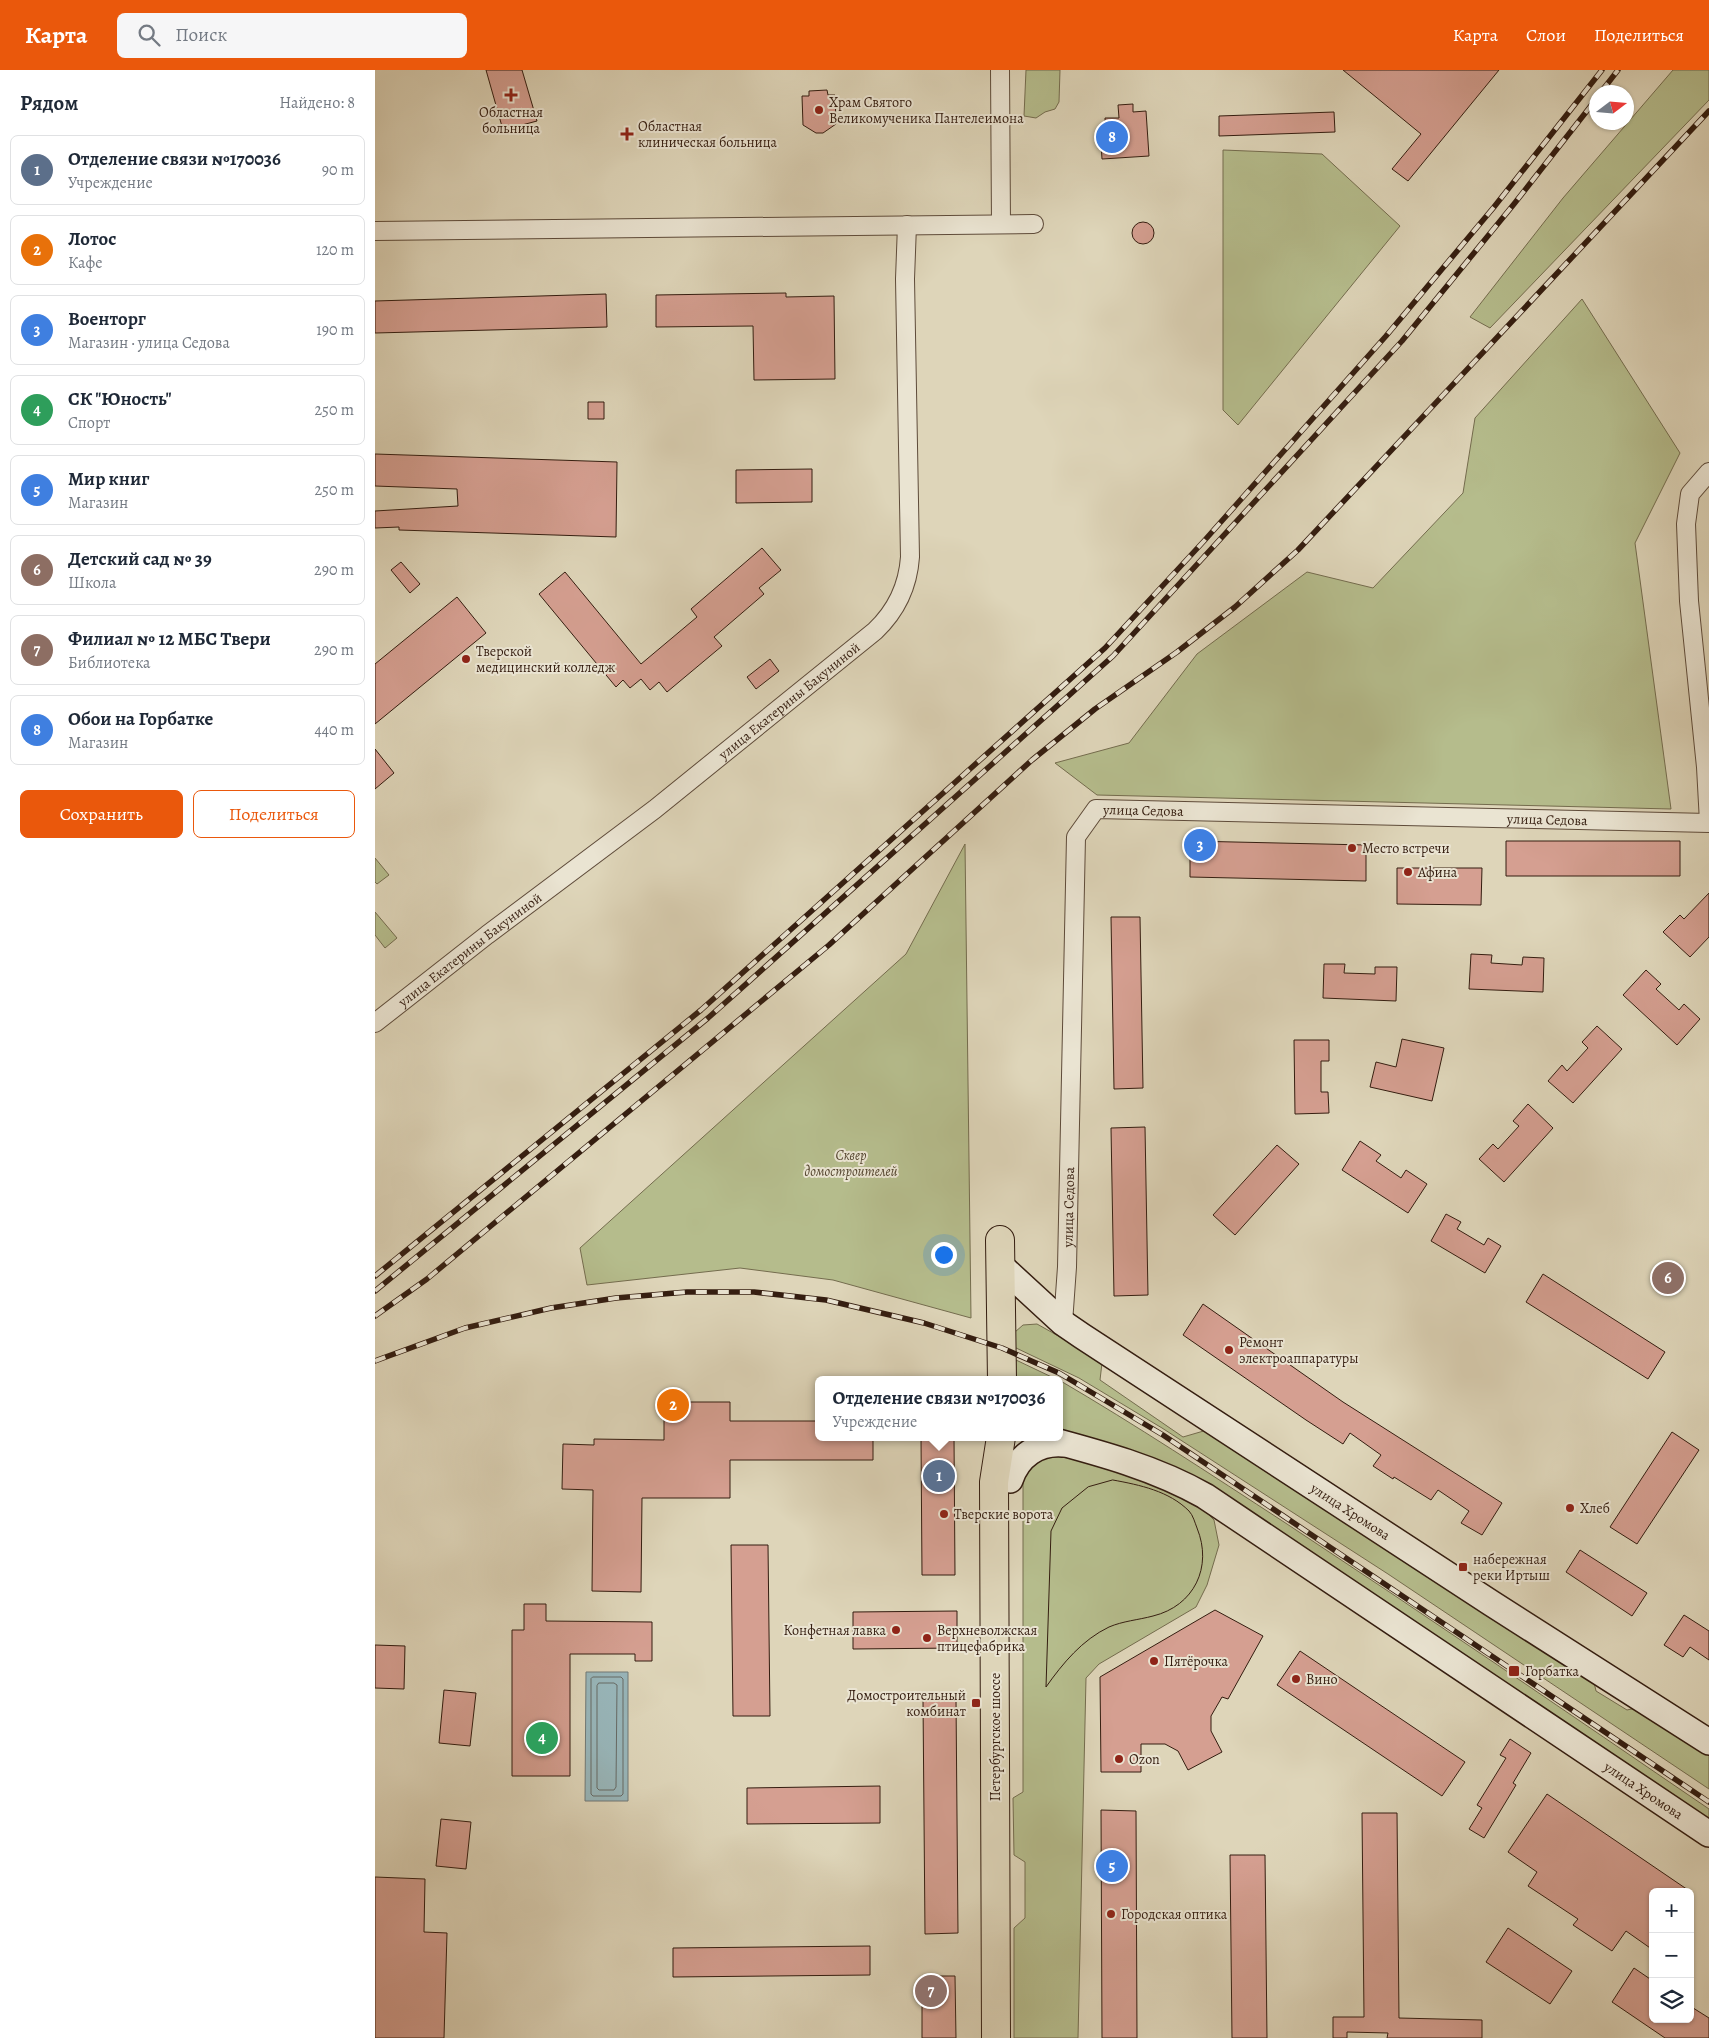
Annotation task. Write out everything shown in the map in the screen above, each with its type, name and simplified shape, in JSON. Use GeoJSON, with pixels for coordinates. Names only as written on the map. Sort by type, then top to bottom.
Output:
{"type":"FeatureCollection","features":[{"type":"Feature","properties":{"kind":"main road"},"geometry":{"type":"LineString","coordinates":[[1001,1253],[1002,1376]]}},
{"type":"Feature","properties":{"kind":"main road","name":"Петербургское шоссе"},"geometry":{"type":"LineString","coordinates":[[1002,1441],[994,1482],[1002,1666],[1010,2038]]}},
{"type":"Feature","properties":{"kind":"main road","name":"Петербургское шоссе"},"geometry":{"type":"LineString","coordinates":[[996,2038],[1002,1666],[1010,1480],[1004,1441]]}},
{"type":"Feature","properties":{"kind":"street"},"geometry":{"type":"LineString","coordinates":[[1000,70],[1001,224]]}},
{"type":"Feature","properties":{"kind":"street"},"geometry":{"type":"LineString","coordinates":[[375,231],[1034,224]]}},
{"type":"Feature","properties":{"kind":"street","name":"улица Екатерины Бакуниной"},"geometry":{"type":"LineString","coordinates":[[375,1023],[487,934],[655,809],[717,760],[875,631],[891,612],[906,582],[911,557],[905,279],[907,225]]}},
{"type":"Feature","properties":{"kind":"street"},"geometry":{"type":"LineString","coordinates":[[1709,472],[1690,494],[1685,524],[1689,601],[1706,767],[1709,822]]}},
{"type":"Feature","properties":{"kind":"street","name":"улица Седова"},"geometry":{"type":"LineString","coordinates":[[1063,1323],[1067,1267],[1076,837],[1096,810],[1709,822]]}},
{"type":"Feature","properties":{"kind":"street","name":"улица Хромова"},"geometry":{"type":"LineString","coordinates":[[1001,1253],[1063,1323],[1709,1742]]}},
{"type":"Feature","properties":{"kind":"street","name":"улица Хромова"},"geometry":{"type":"LineString","coordinates":[[1055,1441],[1158,1473],[1205,1496],[1709,1834]]}},
{"type":"Feature","properties":{"kind":"street","name":"улица Хромова"},"geometry":{"type":"LineString","coordinates":[[1010,1480],[1015,1466],[1031,1451],[1048,1444],[1066,1444]]}},
{"type":"Feature","properties":{"kind":"green space"},"geometry":{"type":"Polygon","coordinates":[[[1026,70],[1060,70],[1059,102],[1055,109],[1045,112],[1036,118],[1024,116],[1026,70]]]}},
{"type":"Feature","properties":{"kind":"green space"},"geometry":{"type":"Polygon","coordinates":[[[1673,70],[1709,70],[1709,100],[1490,328],[1470,317],[1563,198],[1621,130],[1634,130],[1634,115],[1673,70]]]}},
{"type":"Feature","properties":{"kind":"green space"},"geometry":{"type":"Polygon","coordinates":[[[1223,150],[1322,154],[1400,226],[1238,425],[1223,410],[1223,150]]]}},
{"type":"Feature","properties":{"kind":"green space"},"geometry":{"type":"Polygon","coordinates":[[[1582,299],[1680,453],[1635,543],[1671,809],[1097,795],[1055,763],[1129,743],[1197,654],[1307,572],[1373,588],[1463,493],[1475,418],[1582,299]]]}},
{"type":"Feature","properties":{"kind":"green space","name":"Сквер домостроителей"},"geometry":{"type":"Polygon","coordinates":[[[965,844],[971,1318],[833,1280],[740,1268],[587,1285],[580,1248],[906,954],[965,844]]]}},
{"type":"Feature","properties":{"kind":"green space"},"geometry":{"type":"Polygon","coordinates":[[[375,858],[389,875],[377,884],[375,882],[375,858]]]}},
{"type":"Feature","properties":{"kind":"green space"},"geometry":{"type":"Polygon","coordinates":[[[375,912],[397,938],[385,948],[375,935],[375,912]]]}},
{"type":"Feature","properties":{"kind":"green space"},"geometry":{"type":"Polygon","coordinates":[[[1037,1324],[1096,1357],[1102,1363],[1100,1380],[1183,1437],[1207,1430],[1593,1678],[1596,1691],[1627,1710],[1640,1707],[1709,1753],[1709,1789],[1388,1574],[1162,1428],[1079,1378],[1014,1347],[1015,1332],[1023,1325],[1037,1324]]]}},
{"type":"Feature","properties":{"kind":"green space"},"geometry":{"type":"Polygon","coordinates":[[[1016,1360],[1050,1376],[1015,1376],[1016,1360]]]}},
{"type":"Feature","properties":{"kind":"green space"},"geometry":{"type":"Polygon","coordinates":[[[1063,1382],[1201,1468],[1444,1629],[1709,1809],[1709,1819],[1259,1518],[1063,1433],[1063,1382]]]}},
{"type":"Feature","properties":{"kind":"green space"},"geometry":{"type":"Polygon","coordinates":[[[1049,1454],[1065,1454],[1123,1472],[1198,1504],[1214,1520],[1219,1545],[1207,1585],[1196,1607],[1099,1664],[1086,1678],[1078,2038],[1014,2038],[1014,1928],[1025,1918],[1025,1862],[1014,1855],[1013,1798],[1023,1792],[1023,1474],[1034,1463],[1049,1454]]]}},
{"type":"Feature","properties":{"kind":"water"},"geometry":{"type":"Polygon","coordinates":[[[586,1672],[628,1672],[628,1801],[585,1801],[586,1672]]]}},
{"type":"Feature","properties":{"kind":"building","name":"Областная больница"},"geometry":{"type":"Polygon","coordinates":[[[486,70],[522,70],[537,121],[503,130],[486,70]]]}},
{"type":"Feature","properties":{"kind":"building"},"geometry":{"type":"Polygon","coordinates":[[[1343,70],[1499,70],[1408,181],[1392,169],[1421,134],[1343,70]]]}},
{"type":"Feature","properties":{"kind":"building","name":"Храм Святого Великомученика Пантелеимона"},"geometry":{"type":"Polygon","coordinates":[[[827,90],[828,95],[835,95],[836,124],[823,133],[816,133],[803,125],[802,96],[809,96],[809,91],[827,90]]]}},
{"type":"Feature","properties":{"kind":"building"},"geometry":{"type":"Polygon","coordinates":[[[1133,104],[1133,112],[1146,111],[1149,156],[1102,159],[1101,144],[1106,144],[1105,118],[1119,118],[1118,105],[1133,104]]]}},
{"type":"Feature","properties":{"kind":"building"},"geometry":{"type":"Polygon","coordinates":[[[1334,112],[1335,132],[1219,136],[1219,116],[1334,112]]]}},
{"type":"Feature","properties":{"kind":"building"},"geometry":{"type":"Polygon","coordinates":[[[1143,222],[1151,225],[1154,233],[1151,241],[1143,244],[1135,241],[1132,233],[1135,225],[1143,222]]]}},
{"type":"Feature","properties":{"kind":"building"},"geometry":{"type":"Polygon","coordinates":[[[786,293],[786,297],[834,296],[835,379],[754,380],[753,326],[656,327],[656,295],[786,293]]]}},
{"type":"Feature","properties":{"kind":"building"},"geometry":{"type":"Polygon","coordinates":[[[606,294],[607,327],[375,333],[375,301],[606,294]]]}},
{"type":"Feature","properties":{"kind":"building"},"geometry":{"type":"Polygon","coordinates":[[[588,402],[604,402],[604,419],[588,419],[588,402]]]}},
{"type":"Feature","properties":{"kind":"building"},"geometry":{"type":"Polygon","coordinates":[[[375,454],[617,462],[616,537],[399,530],[399,527],[375,528],[375,511],[458,506],[457,489],[375,486],[375,454]]]}},
{"type":"Feature","properties":{"kind":"building"},"geometry":{"type":"Polygon","coordinates":[[[812,469],[812,502],[736,503],[736,470],[812,469]]]}},
{"type":"Feature","properties":{"kind":"building"},"geometry":{"type":"Polygon","coordinates":[[[762,548],[781,570],[759,588],[764,594],[714,637],[722,646],[667,692],[659,682],[650,690],[641,679],[630,688],[623,680],[616,687],[539,594],[565,572],[641,664],[697,617],[691,609],[762,548]]]}},
{"type":"Feature","properties":{"kind":"building"},"geometry":{"type":"Polygon","coordinates":[[[401,562],[420,584],[410,593],[391,570],[401,562]]]}},
{"type":"Feature","properties":{"kind":"building"},"geometry":{"type":"Polygon","coordinates":[[[457,597],[486,633],[375,724],[375,664],[457,597]]]}},
{"type":"Feature","properties":{"kind":"building"},"geometry":{"type":"Polygon","coordinates":[[[770,659],[779,671],[756,689],[747,677],[770,659]]]}},
{"type":"Feature","properties":{"kind":"building"},"geometry":{"type":"Polygon","coordinates":[[[375,749],[394,773],[375,789],[375,749]]]}},
{"type":"Feature","properties":{"kind":"building"},"geometry":{"type":"Polygon","coordinates":[[[1190,841],[1366,845],[1366,881],[1190,877],[1190,841]]]}},
{"type":"Feature","properties":{"kind":"building"},"geometry":{"type":"Polygon","coordinates":[[[1506,841],[1680,841],[1680,876],[1506,876],[1506,841]]]}},
{"type":"Feature","properties":{"kind":"building"},"geometry":{"type":"Polygon","coordinates":[[[1397,868],[1482,868],[1481,905],[1397,904],[1397,868]]]}},
{"type":"Feature","properties":{"kind":"building"},"geometry":{"type":"Polygon","coordinates":[[[1709,893],[1709,937],[1690,957],[1663,932],[1680,915],[1684,919],[1709,893]]]}},
{"type":"Feature","properties":{"kind":"building"},"geometry":{"type":"Polygon","coordinates":[[[1111,917],[1140,917],[1143,1088],[1114,1089],[1111,917]]]}},
{"type":"Feature","properties":{"kind":"building"},"geometry":{"type":"Polygon","coordinates":[[[1471,954],[1492,955],[1491,963],[1522,965],[1523,957],[1544,958],[1543,992],[1469,989],[1471,954]]]}},
{"type":"Feature","properties":{"kind":"building"},"geometry":{"type":"Polygon","coordinates":[[[1324,964],[1345,964],[1344,973],[1375,974],[1375,967],[1397,967],[1396,1001],[1323,998],[1324,964]]]}},
{"type":"Feature","properties":{"kind":"building"},"geometry":{"type":"Polygon","coordinates":[[[1646,970],[1661,984],[1656,989],[1679,1010],[1684,1004],[1700,1019],[1677,1045],[1623,995],[1646,970]]]}},
{"type":"Feature","properties":{"kind":"building"},"geometry":{"type":"Polygon","coordinates":[[[1597,1026],[1622,1049],[1573,1103],[1548,1081],[1562,1065],[1567,1071],[1588,1048],[1582,1042],[1597,1026]]]}},
{"type":"Feature","properties":{"kind":"building"},"geometry":{"type":"Polygon","coordinates":[[[1402,1039],[1444,1048],[1432,1101],[1370,1087],[1376,1062],[1396,1067],[1402,1039]]]}},
{"type":"Feature","properties":{"kind":"building"},"geometry":{"type":"Polygon","coordinates":[[[1294,1040],[1329,1040],[1329,1061],[1321,1061],[1321,1092],[1328,1092],[1329,1113],[1295,1114],[1294,1040]]]}},
{"type":"Feature","properties":{"kind":"building"},"geometry":{"type":"Polygon","coordinates":[[[1528,1104],[1553,1128],[1504,1182],[1479,1159],[1493,1144],[1498,1149],[1519,1126],[1513,1121],[1528,1104]]]}},
{"type":"Feature","properties":{"kind":"building"},"geometry":{"type":"Polygon","coordinates":[[[1145,1127],[1148,1295],[1114,1296],[1111,1128],[1145,1127]]]}},
{"type":"Feature","properties":{"kind":"building"},"geometry":{"type":"Polygon","coordinates":[[[1360,1141],[1381,1155],[1376,1161],[1401,1178],[1406,1170],[1427,1184],[1408,1213],[1342,1170],[1360,1141]]]}},
{"type":"Feature","properties":{"kind":"building"},"geometry":{"type":"Polygon","coordinates":[[[1277,1145],[1299,1164],[1235,1235],[1213,1215],[1277,1145]]]}},
{"type":"Feature","properties":{"kind":"building"},"geometry":{"type":"Polygon","coordinates":[[[1446,1214],[1461,1222],[1457,1229],[1484,1245],[1488,1238],[1501,1246],[1485,1273],[1431,1241],[1446,1214]]]}},
{"type":"Feature","properties":{"kind":"building"},"geometry":{"type":"Polygon","coordinates":[[[1543,1274],[1665,1352],[1648,1379],[1526,1302],[1543,1274]]]}},
{"type":"Feature","properties":{"kind":"building"},"geometry":{"type":"Polygon","coordinates":[[[1203,1304],[1343,1402],[1502,1503],[1482,1535],[1461,1523],[1469,1511],[1438,1490],[1431,1500],[1394,1477],[1393,1479],[1373,1466],[1381,1455],[1350,1433],[1343,1444],[1183,1335],[1203,1304]]]}},
{"type":"Feature","properties":{"kind":"building"},"geometry":{"type":"Polygon","coordinates":[[[664,1402],[730,1402],[730,1421],[815,1421],[815,1441],[873,1441],[873,1460],[730,1460],[730,1498],[642,1498],[641,1592],[592,1591],[593,1490],[562,1489],[563,1444],[594,1445],[594,1439],[664,1440],[664,1402]]]}},
{"type":"Feature","properties":{"kind":"building"},"geometry":{"type":"Polygon","coordinates":[[[1672,1432],[1699,1450],[1637,1544],[1610,1527],[1672,1432]]]}},
{"type":"Feature","properties":{"kind":"building"},"geometry":{"type":"Polygon","coordinates":[[[921,1441],[954,1441],[955,1575],[922,1575],[921,1441]]]}},
{"type":"Feature","properties":{"kind":"building"},"geometry":{"type":"Polygon","coordinates":[[[731,1545],[768,1545],[770,1716],[733,1716],[731,1545]]]}},
{"type":"Feature","properties":{"kind":"building"},"geometry":{"type":"Polygon","coordinates":[[[1580,1550],[1647,1593],[1632,1616],[1566,1572],[1580,1550]]]}},
{"type":"Feature","properties":{"kind":"building"},"geometry":{"type":"Polygon","coordinates":[[[524,1604],[546,1604],[546,1621],[652,1622],[652,1661],[635,1661],[635,1654],[570,1654],[570,1776],[512,1776],[512,1630],[524,1630],[524,1604]]]}},
{"type":"Feature","properties":{"kind":"building"},"geometry":{"type":"Polygon","coordinates":[[[1215,1610],[1263,1636],[1228,1699],[1222,1697],[1211,1716],[1211,1731],[1222,1752],[1188,1770],[1178,1751],[1165,1744],[1141,1744],[1141,1772],[1101,1772],[1100,1677],[1215,1610]]]}},
{"type":"Feature","properties":{"kind":"building"},"geometry":{"type":"Polygon","coordinates":[[[957,1611],[957,1648],[853,1649],[853,1612],[957,1611]]]}},
{"type":"Feature","properties":{"kind":"building"},"geometry":{"type":"Polygon","coordinates":[[[1684,1615],[1709,1631],[1709,1660],[1690,1647],[1683,1657],[1664,1645],[1684,1615]]]}},
{"type":"Feature","properties":{"kind":"building"},"geometry":{"type":"Polygon","coordinates":[[[375,1645],[405,1646],[404,1689],[375,1688],[375,1645]]]}},
{"type":"Feature","properties":{"kind":"building"},"geometry":{"type":"Polygon","coordinates":[[[1300,1651],[1465,1762],[1442,1796],[1277,1685],[1300,1651]]]}},
{"type":"Feature","properties":{"kind":"building"},"geometry":{"type":"Polygon","coordinates":[[[444,1690],[476,1693],[470,1746],[439,1743],[444,1690]]]}},
{"type":"Feature","properties":{"kind":"building"},"geometry":{"type":"Polygon","coordinates":[[[956,1699],[958,1933],[925,1934],[923,1700],[956,1699]]]}},
{"type":"Feature","properties":{"kind":"building"},"geometry":{"type":"Polygon","coordinates":[[[1510,1739],[1531,1753],[1513,1783],[1516,1785],[1484,1838],[1469,1829],[1482,1808],[1477,1805],[1506,1758],[1500,1755],[1510,1739]]]}},
{"type":"Feature","properties":{"kind":"building"},"geometry":{"type":"Polygon","coordinates":[[[880,1786],[880,1823],[747,1824],[747,1788],[880,1786]]]}},
{"type":"Feature","properties":{"kind":"building"},"geometry":{"type":"Polygon","coordinates":[[[1547,1794],[1685,1888],[1649,1888],[1649,1947],[1626,1931],[1612,1951],[1573,1925],[1578,1919],[1528,1886],[1537,1872],[1508,1852],[1547,1794]]]}},
{"type":"Feature","properties":{"kind":"building"},"geometry":{"type":"Polygon","coordinates":[[[1101,1810],[1136,1811],[1137,2038],[1102,2038],[1101,1810]]]}},
{"type":"Feature","properties":{"kind":"building"},"geometry":{"type":"Polygon","coordinates":[[[1362,1813],[1397,1813],[1399,2018],[1482,2020],[1482,2038],[1387,2038],[1388,2033],[1347,2032],[1347,2038],[1333,2038],[1333,2017],[1364,2017],[1362,1813]]]}},
{"type":"Feature","properties":{"kind":"building"},"geometry":{"type":"Polygon","coordinates":[[[441,1819],[471,1822],[466,1869],[436,1866],[441,1819]]]}},
{"type":"Feature","properties":{"kind":"building"},"geometry":{"type":"Polygon","coordinates":[[[1230,1855],[1265,1855],[1267,2038],[1232,2038],[1230,1855]]]}},
{"type":"Feature","properties":{"kind":"building"},"geometry":{"type":"Polygon","coordinates":[[[375,1877],[425,1879],[424,1932],[447,1933],[444,2038],[375,2038],[375,1877]]]}},
{"type":"Feature","properties":{"kind":"building"},"geometry":{"type":"Polygon","coordinates":[[[1508,1928],[1572,1971],[1550,2004],[1486,1962],[1508,1928]]]}},
{"type":"Feature","properties":{"kind":"building"},"geometry":{"type":"Polygon","coordinates":[[[870,1946],[870,1975],[673,1977],[673,1948],[870,1946]]]}},
{"type":"Feature","properties":{"kind":"building"},"geometry":{"type":"Polygon","coordinates":[[[1634,1968],[1649,1978],[1649,2023],[1694,2023],[1694,2009],[1709,2018],[1709,2038],[1665,2038],[1612,2002],[1634,1968]]]}},
{"type":"Feature","properties":{"kind":"building"},"geometry":{"type":"Polygon","coordinates":[[[922,1976],[955,1976],[956,2038],[922,2038],[922,1976]]]}},
{"type":"Feature","properties":{"kind":"tram line"},"geometry":{"type":"LineString","coordinates":[[1113,1480],[1154,1490],[1172,1498],[1189,1511],[1194,1519],[1201,1543],[1203,1557],[1201,1570],[1189,1594],[1179,1604],[1153,1616],[1114,1625],[1099,1632],[1074,1653],[1046,1687],[1051,1531],[1062,1508],[1088,1487],[1113,1480]]}},
{"type":"Feature","properties":{"kind":"railway"},"geometry":{"type":"LineString","coordinates":[[375,1276],[701,1010],[1105,648],[1204,541],[1386,336],[1494,207],[1602,70]]}},
{"type":"Feature","properties":{"kind":"railway"},"geometry":{"type":"LineString","coordinates":[[1606,85],[1618,70]]}},
{"type":"Feature","properties":{"kind":"railway"},"geometry":{"type":"LineString","coordinates":[[375,1291],[708,1018],[1113,656],[1402,341],[1514,204],[1589,108]]}},
{"type":"Feature","properties":{"kind":"railway"},"geometry":{"type":"LineString","coordinates":[[375,1316],[427,1279],[829,945],[1032,760],[1095,709],[1177,652],[1235,607],[1298,550],[1709,111]]}},
{"type":"Feature","properties":{"kind":"railway"},"geometry":{"type":"LineString","coordinates":[[375,1361],[465,1328],[551,1308],[616,1298],[687,1292],[754,1292],[826,1300],[924,1323],[1002,1348],[1059,1373],[1163,1435],[1709,1802]]}},
{"type":"Feature","properties":{"kind":"place","name":"Областная больница"},"geometry":{"type":"Point","coordinates":[511,95]}},
{"type":"Feature","properties":{"kind":"place","name":"Храм Святого Великомученика Пантелеимона"},"geometry":{"type":"Point","coordinates":[819,110]}},
{"type":"Feature","properties":{"kind":"place","name":"Областная клиническая больница"},"geometry":{"type":"Point","coordinates":[627,134]}},
{"type":"Feature","properties":{"kind":"place","name":"Обои на Горбатке"},"geometry":{"type":"Point","coordinates":[1112,137]}},
{"type":"Feature","properties":{"kind":"place","name":"Тверской медицинский колледж"},"geometry":{"type":"Point","coordinates":[466,659]}},
{"type":"Feature","properties":{"kind":"place","name":"Военторг"},"geometry":{"type":"Point","coordinates":[1200,845]}},
{"type":"Feature","properties":{"kind":"place","name":"Место встречи"},"geometry":{"type":"Point","coordinates":[1352,848]}},
{"type":"Feature","properties":{"kind":"place","name":"Афина"},"geometry":{"type":"Point","coordinates":[1408,872]}},
{"type":"Feature","properties":{"kind":"place","name":"Детский сад № 39"},"geometry":{"type":"Point","coordinates":[1668,1278]}},
{"type":"Feature","properties":{"kind":"place","name":"Ремонт электроаппаратуры"},"geometry":{"type":"Point","coordinates":[1229,1350]}},
{"type":"Feature","properties":{"kind":"place","name":"Лотос"},"geometry":{"type":"Point","coordinates":[673,1405]}},
{"type":"Feature","properties":{"kind":"place","name":"Отделение связи №170036"},"geometry":{"type":"Point","coordinates":[939,1476]}},
{"type":"Feature","properties":{"kind":"place","name":"Хлеб"},"geometry":{"type":"Point","coordinates":[1570,1508]}},
{"type":"Feature","properties":{"kind":"place","name":"Тверские ворота"},"geometry":{"type":"Point","coordinates":[944,1514]}},
{"type":"Feature","properties":{"kind":"place","name":"набережная реки Иртыш"},"geometry":{"type":"Point","coordinates":[1463,1567]}},
{"type":"Feature","properties":{"kind":"place","name":"Конфетная лавка"},"geometry":{"type":"Point","coordinates":[896,1630]}},
{"type":"Feature","properties":{"kind":"place","name":"Верхневолжская птицефабрика"},"geometry":{"type":"Point","coordinates":[927,1638]}},
{"type":"Feature","properties":{"kind":"place","name":"Пятёрочка"},"geometry":{"type":"Point","coordinates":[1154,1661]}},
{"type":"Feature","properties":{"kind":"place","name":"Горбатка"},"geometry":{"type":"Point","coordinates":[1514,1671]}},
{"type":"Feature","properties":{"kind":"place","name":"Вино"},"geometry":{"type":"Point","coordinates":[1296,1679]}},
{"type":"Feature","properties":{"kind":"place","name":"Домостроительный комбинат"},"geometry":{"type":"Point","coordinates":[976,1703]}},
{"type":"Feature","properties":{"kind":"place","name":"СК \"Юность\""},"geometry":{"type":"Point","coordinates":[542,1738]}},
{"type":"Feature","properties":{"kind":"place","name":"Ozon"},"geometry":{"type":"Point","coordinates":[1119,1759]}},
{"type":"Feature","properties":{"kind":"place","name":"Мир книг"},"geometry":{"type":"Point","coordinates":[1112,1866]}},
{"type":"Feature","properties":{"kind":"place","name":"Городская оптика"},"geometry":{"type":"Point","coordinates":[1111,1914]}},
{"type":"Feature","properties":{"kind":"place","name":"Филиал № 12 МБС Твери"},"geometry":{"type":"Point","coordinates":[931,1991]}}]}
